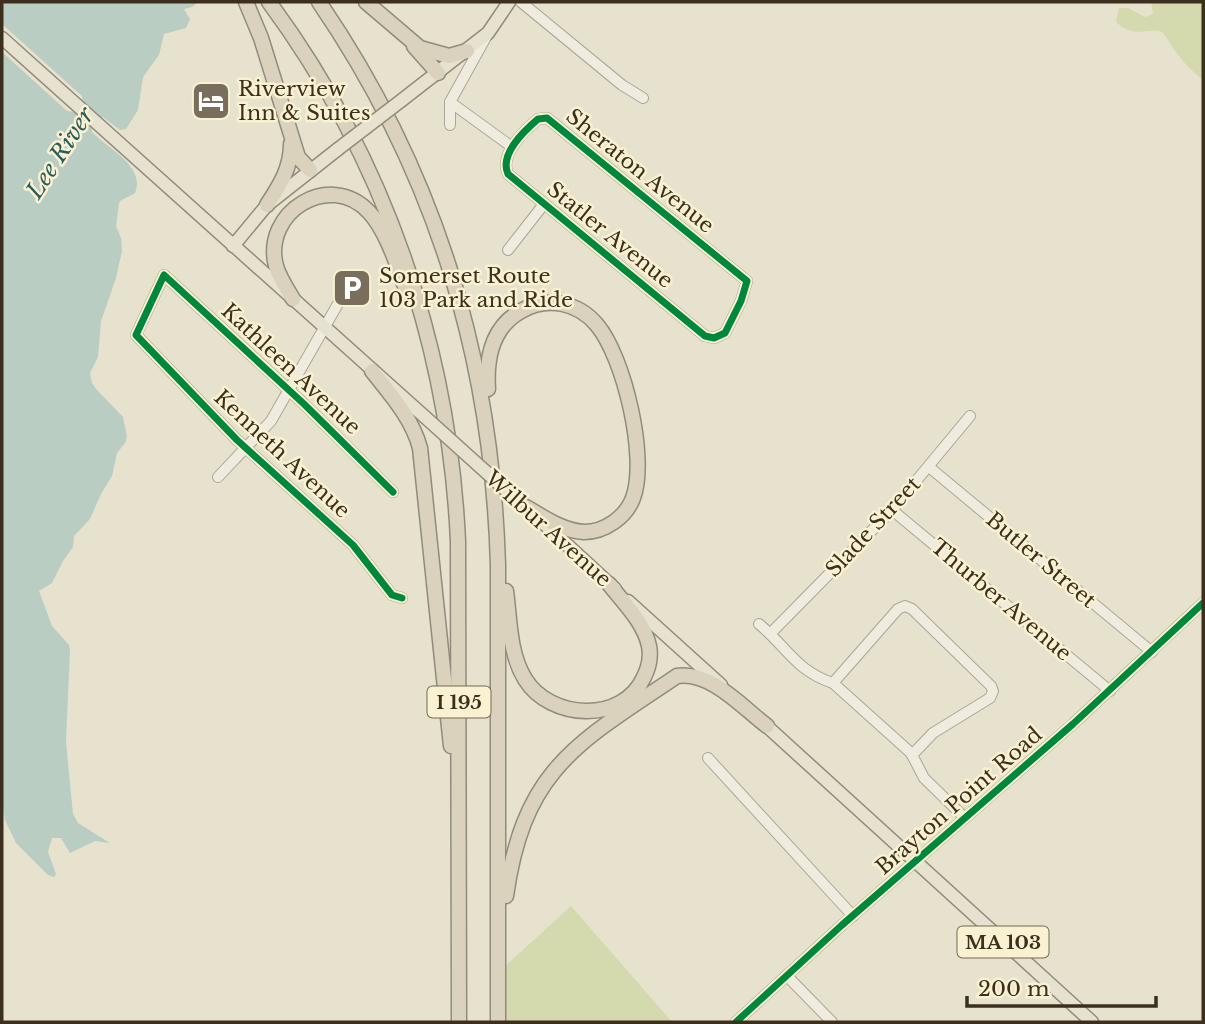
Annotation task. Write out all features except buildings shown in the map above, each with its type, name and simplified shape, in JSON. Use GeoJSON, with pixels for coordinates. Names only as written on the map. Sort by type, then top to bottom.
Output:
{"type":"FeatureCollection","features":[{"type":"Feature","properties":{"kind":"highway"},"geometry":{"type":"LineString","coordinates":[[246,2],[261,38],[298,157],[310,170]]}},
{"type":"Feature","properties":{"kind":"highway","name":"I 195"},"geometry":{"type":"LineString","coordinates":[[269,2],[330,95],[377,186],[410,271],[439,382],[452,461],[458,541],[458,1022]]}},
{"type":"Feature","properties":{"kind":"highway","name":"I 195"},"geometry":{"type":"LineString","coordinates":[[319,2],[380,101],[429,205],[465,314],[482,393],[491,450],[497,519],[498,1022]]}},
{"type":"Feature","properties":{"kind":"highway"},"geometry":{"type":"LineString","coordinates":[[366,2],[420,48],[449,56],[467,51]]}},
{"type":"Feature","properties":{"kind":"highway"},"geometry":{"type":"LineString","coordinates":[[396,27],[438,73]]}},
{"type":"Feature","properties":{"kind":"highway"},"geometry":{"type":"LineString","coordinates":[[267,205],[285,178],[290,163],[292,146],[289,129]]}},
{"type":"Feature","properties":{"kind":"highway"},"geometry":{"type":"LineString","coordinates":[[293,299],[275,265],[275,245],[280,227],[292,209],[312,197],[334,195],[353,200],[370,213],[379,227],[405,286],[439,382]]}},
{"type":"Feature","properties":{"kind":"highway"},"geometry":{"type":"LineString","coordinates":[[491,450],[487,370],[493,344],[501,328],[514,315],[539,302],[561,303],[583,312],[599,327],[606,339],[618,364],[630,405],[635,428],[638,469],[634,495],[629,507],[609,526],[582,532],[560,526],[521,503]]}},
{"type":"Feature","properties":{"kind":"highway"},"geometry":{"type":"LineString","coordinates":[[372,371],[398,403],[411,426],[422,461],[459,839]]}},
{"type":"Feature","properties":{"kind":"highway"},"geometry":{"type":"LineString","coordinates":[[497,519],[516,661],[532,689],[548,702],[581,711],[603,709],[630,696],[643,680],[650,659],[646,636],[641,625],[609,584]]}},
{"type":"Feature","properties":{"kind":"highway"},"geometry":{"type":"LineString","coordinates":[[498,967],[509,872],[518,836],[533,802],[568,754],[596,731],[677,676],[688,675],[715,686],[767,726]]}},
{"type":"Feature","properties":{"kind":"main road"},"geometry":{"type":"LineString","coordinates":[[233,246],[267,205],[488,33],[509,2]]}},
{"type":"Feature","properties":{"kind":"main road","name":"Wilbur Avenue"},"geometry":{"type":"LineString","coordinates":[[2,38],[425,416],[1092,1022]]}},
{"type":"Feature","properties":{"kind":"street"},"geometry":{"type":"LineString","coordinates":[[521,2],[622,85],[643,98]]}},
{"type":"Feature","properties":{"kind":"street"},"geometry":{"type":"LineString","coordinates":[[450,125],[450,102],[488,33]]}},
{"type":"Feature","properties":{"kind":"street"},"geometry":{"type":"LineString","coordinates":[[450,102],[512,146]]}},
{"type":"Feature","properties":{"kind":"street","name":"Sheraton Avenue"},"geometry":{"type":"LineString","coordinates":[[512,146],[538,119],[547,118],[747,281],[725,334],[714,338]]}},
{"type":"Feature","properties":{"kind":"street","name":"Statler Avenue"},"geometry":{"type":"LineString","coordinates":[[512,146],[506,159],[506,170],[705,336],[714,338]]}},
{"type":"Feature","properties":{"kind":"street"},"geometry":{"type":"LineString","coordinates":[[508,250],[544,204]]}},
{"type":"Feature","properties":{"kind":"street","name":"Kenneth Avenue"},"geometry":{"type":"LineString","coordinates":[[164,275],[136,335],[246,448],[353,545],[392,595],[402,598]]}},
{"type":"Feature","properties":{"kind":"street","name":"Kathleen Avenue"},"geometry":{"type":"LineString","coordinates":[[164,275],[393,492]]}},
{"type":"Feature","properties":{"kind":"street"},"geometry":{"type":"LineString","coordinates":[[218,477],[271,421],[347,288]]}},
{"type":"Feature","properties":{"kind":"street","name":"Slade Street"},"geometry":{"type":"LineString","coordinates":[[771,634],[892,510],[970,416]]}},
{"type":"Feature","properties":{"kind":"street","name":"Butler Street"},"geometry":{"type":"LineString","coordinates":[[929,467],[1152,652]]}},
{"type":"Feature","properties":{"kind":"street","name":"Thurber Avenue"},"geometry":{"type":"LineString","coordinates":[[892,510],[1110,691]]}},
{"type":"Feature","properties":{"kind":"street","name":"Brayton Point Road"},"geometry":{"type":"LineString","coordinates":[[736,1022],[1110,691],[1203,603]]}},
{"type":"Feature","properties":{"kind":"street"},"geometry":{"type":"LineString","coordinates":[[833,683],[898,609],[905,606],[912,609],[993,691],[990,698],[933,733],[912,755]]}},
{"type":"Feature","properties":{"kind":"street"},"geometry":{"type":"LineString","coordinates":[[759,624],[802,668],[833,683],[912,755],[924,778],[965,818]]}},
{"type":"Feature","properties":{"kind":"street"},"geometry":{"type":"LineString","coordinates":[[708,758],[853,916]]}},
{"type":"Feature","properties":{"kind":"street"},"geometry":{"type":"LineString","coordinates":[[787,976],[832,1022]]}},
{"type":"Feature","properties":{"kind":"green space"},"geometry":{"type":"Polygon","coordinates":[[[1151,2],[1203,2],[1203,80],[1182,60],[1163,33],[1131,31],[1116,22],[1119,8],[1128,8],[1145,17],[1153,14],[1151,2]]]}},
{"type":"Feature","properties":{"kind":"green space"},"geometry":{"type":"Polygon","coordinates":[[[571,906],[672,1022],[492,1022],[492,978],[571,906]]]}},
{"type":"Feature","properties":{"kind":"water","name":"Lee River"},"geometry":{"type":"Polygon","coordinates":[[[2,2],[198,2],[184,9],[190,19],[186,28],[164,34],[159,55],[143,77],[138,110],[126,129],[120,130],[103,117],[95,120],[92,126],[92,132],[130,166],[137,183],[135,193],[119,204],[116,226],[122,251],[101,321],[98,357],[90,373],[97,390],[123,417],[127,437],[117,453],[112,476],[90,519],[74,536],[73,547],[52,583],[39,591],[52,626],[69,645],[70,651],[66,742],[73,814],[78,823],[110,843],[95,841],[70,853],[61,838],[52,838],[48,852],[56,874],[54,877],[48,875],[16,843],[5,820],[2,802],[2,52],[67,111],[76,112],[83,104],[82,96],[2,24],[2,2]]]}},
{"type":"Feature","properties":{"kind":"cycle path"},"geometry":{"type":"LineString","coordinates":[[547,118],[747,281],[741,301],[725,333],[714,338],[705,336],[508,174],[507,159],[514,144],[538,119],[547,118]]}},
{"type":"Feature","properties":{"kind":"cycle path"},"geometry":{"type":"LineString","coordinates":[[393,492],[304,404],[164,275],[136,335],[237,440],[353,545],[392,595],[402,598]]}},
{"type":"Feature","properties":{"kind":"cycle path"},"geometry":{"type":"LineString","coordinates":[[736,1022],[842,925],[1073,724],[1203,603]]}},
{"type":"Feature","properties":{"kind":"place","name":"Riverview Inn & Suites"},"geometry":{"type":"Point","coordinates":[211,101]}},
{"type":"Feature","properties":{"kind":"place","name":"Somerset Route 103 Park and Ride"},"geometry":{"type":"Point","coordinates":[352,288]}}]}
